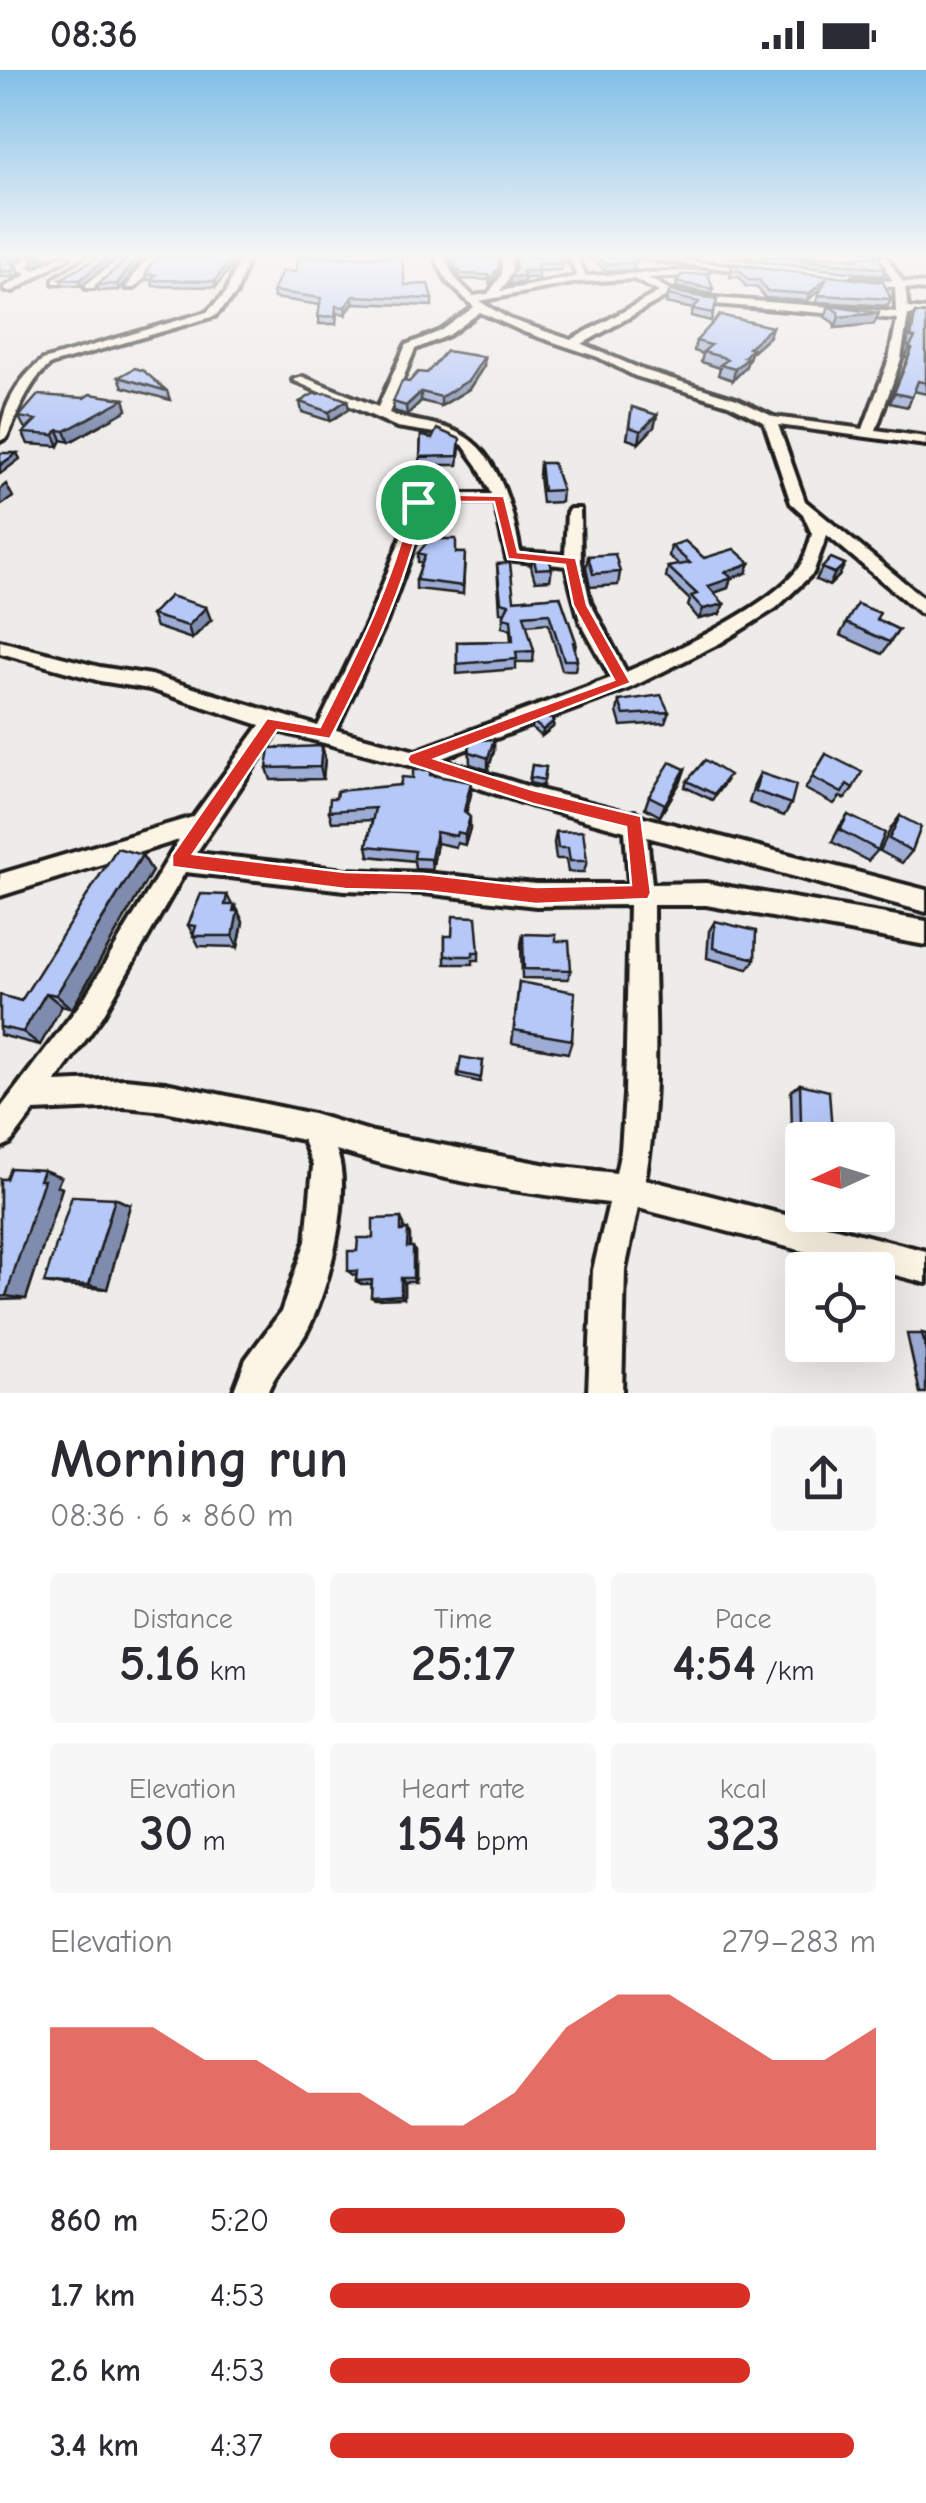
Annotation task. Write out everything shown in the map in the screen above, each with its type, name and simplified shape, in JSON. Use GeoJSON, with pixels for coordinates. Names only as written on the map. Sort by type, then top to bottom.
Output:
{"type":"FeatureCollection","features":[{"type":"Feature","properties":{"kind":"street"},"geometry":{"type":"LineString","coordinates":[[0,437],[23,388],[42,364],[194,319]]}},
{"type":"Feature","properties":{"kind":"street"},"geometry":{"type":"LineString","coordinates":[[382,414],[410,347],[445,333],[459,319]]}},
{"type":"Feature","properties":{"kind":"street"},"geometry":{"type":"LineString","coordinates":[[509,319],[642,374],[711,392],[770,420],[926,441]]}},
{"type":"Feature","properties":{"kind":"street"},"geometry":{"type":"LineString","coordinates":[[571,345],[619,319]]}},
{"type":"Feature","properties":{"kind":"street"},"geometry":{"type":"LineString","coordinates":[[869,432],[897,359],[900,319]]}},
{"type":"Feature","properties":{"kind":"street"},"geometry":{"type":"LineString","coordinates":[[299,380],[402,424],[444,430],[468,442],[500,498],[513,556],[571,561]]}},
{"type":"Feature","properties":{"kind":"street"},"geometry":{"type":"LineString","coordinates":[[416,759],[623,683],[761,612],[800,578],[814,561],[820,541],[793,494],[770,420]]}},
{"type":"Feature","properties":{"kind":"street"},"geometry":{"type":"LineString","coordinates":[[324,734],[374,637],[408,546],[418,502],[430,498],[500,498]]}},
{"type":"Feature","properties":{"kind":"street"},"geometry":{"type":"LineString","coordinates":[[805,511],[926,609]]}},
{"type":"Feature","properties":{"kind":"street"},"geometry":{"type":"LineString","coordinates":[[575,512],[571,561],[580,605],[623,683]]}},
{"type":"Feature","properties":{"kind":"street"},"geometry":{"type":"LineString","coordinates":[[0,647],[100,674],[151,682],[273,722],[416,759],[533,797],[926,901]]}},
{"type":"Feature","properties":{"kind":"street"},"geometry":{"type":"LineString","coordinates":[[0,1134],[93,1008],[200,824],[273,722]]}},
{"type":"Feature","properties":{"kind":"street"},"geometry":{"type":"LineString","coordinates":[[606,1393],[609,1270],[636,1150],[639,1095],[641,893],[635,821]]}},
{"type":"Feature","properties":{"kind":"street"},"geometry":{"type":"LineString","coordinates":[[0,884],[86,862],[200,824]]}},
{"type":"Feature","properties":{"kind":"street"},"geometry":{"type":"LineString","coordinates":[[178,861],[536,896],[706,894],[926,932]]}},
{"type":"Feature","properties":{"kind":"street"},"geometry":{"type":"LineString","coordinates":[[27,1096],[125,1093],[164,1097],[312,1128],[373,1147],[553,1181],[628,1190],[926,1267]]}},
{"type":"Feature","properties":{"kind":"street"},"geometry":{"type":"LineString","coordinates":[[250,1393],[258,1371],[294,1322],[322,1241],[328,1166],[312,1128]]}},
{"type":"Feature","properties":{"kind":"building"},"geometry":{"type":"Polygon","coordinates":[[[717,319],[772,327],[748,348],[752,349],[744,357],[748,358],[735,369],[720,365],[727,360],[722,357],[703,352],[711,345],[696,341],[717,319]]]}},
{"type":"Feature","properties":{"kind":"building"},"geometry":{"type":"Polygon","coordinates":[[[914,319],[926,319],[926,383],[918,381],[912,397],[894,393],[912,349],[909,348],[915,338],[911,337],[914,319]]]}},
{"type":"Feature","properties":{"kind":"building"},"geometry":{"type":"Polygon","coordinates":[[[446,351],[484,357],[469,380],[441,397],[421,392],[406,406],[393,402],[402,381],[409,382],[418,372],[427,373],[446,351]]]}},
{"type":"Feature","properties":{"kind":"building"},"geometry":{"type":"Polygon","coordinates":[[[135,368],[144,371],[167,391],[119,377],[135,368]]]}},
{"type":"Feature","properties":{"kind":"building"},"geometry":{"type":"Polygon","coordinates":[[[327,393],[347,400],[329,412],[300,402],[313,394],[327,393]]]}},
{"type":"Feature","properties":{"kind":"building"},"geometry":{"type":"Polygon","coordinates":[[[90,394],[124,399],[54,435],[23,433],[36,420],[19,417],[38,395],[84,398],[90,394]]]}},
{"type":"Feature","properties":{"kind":"building"},"geometry":{"type":"Polygon","coordinates":[[[632,407],[657,415],[641,431],[629,427],[632,407]]]}},
{"type":"Feature","properties":{"kind":"building"},"geometry":{"type":"Polygon","coordinates":[[[437,429],[460,439],[458,456],[420,457],[421,435],[432,439],[437,429]]]}},
{"type":"Feature","properties":{"kind":"building"},"geometry":{"type":"Polygon","coordinates":[[[0,453],[17,453],[0,465],[0,453]]]}},
{"type":"Feature","properties":{"kind":"building"},"geometry":{"type":"Polygon","coordinates":[[[540,463],[553,463],[562,490],[543,491],[540,463]]]}},
{"type":"Feature","properties":{"kind":"building"},"geometry":{"type":"Polygon","coordinates":[[[428,528],[444,529],[442,539],[456,539],[456,553],[465,553],[463,586],[416,580],[425,555],[418,553],[428,541],[428,528]]]}},
{"type":"Feature","properties":{"kind":"building"},"geometry":{"type":"Polygon","coordinates":[[[685,541],[704,558],[734,549],[750,563],[725,572],[732,578],[708,586],[724,604],[703,609],[691,596],[697,594],[668,567],[690,563],[671,546],[685,541]]]}},
{"type":"Feature","properties":{"kind":"building"},"geometry":{"type":"Polygon","coordinates":[[[533,554],[548,555],[552,568],[536,569],[533,554]]]}},
{"type":"Feature","properties":{"kind":"building"},"geometry":{"type":"Polygon","coordinates":[[[615,554],[620,572],[593,574],[588,556],[615,554]]]}},
{"type":"Feature","properties":{"kind":"building"},"geometry":{"type":"Polygon","coordinates":[[[831,558],[845,564],[835,573],[822,568],[831,558]]]}},
{"type":"Feature","properties":{"kind":"building"},"geometry":{"type":"Polygon","coordinates":[[[510,563],[514,600],[560,596],[576,642],[577,660],[564,660],[549,613],[524,615],[534,651],[516,652],[517,659],[457,664],[457,642],[513,641],[511,619],[503,617],[509,604],[501,602],[497,564],[510,563]]]}},
{"type":"Feature","properties":{"kind":"building"},"geometry":{"type":"Polygon","coordinates":[[[170,596],[206,607],[188,626],[151,615],[170,596]]]}},
{"type":"Feature","properties":{"kind":"building"},"geometry":{"type":"Polygon","coordinates":[[[857,604],[880,613],[876,619],[899,630],[889,642],[846,623],[857,604]]]}},
{"type":"Feature","properties":{"kind":"building"},"geometry":{"type":"Polygon","coordinates":[[[661,695],[669,712],[624,715],[619,701],[661,695]]]}},
{"type":"Feature","properties":{"kind":"building"},"geometry":{"type":"Polygon","coordinates":[[[548,717],[554,721],[543,730],[533,722],[548,717]]]}},
{"type":"Feature","properties":{"kind":"building"},"geometry":{"type":"Polygon","coordinates":[[[494,739],[488,758],[470,752],[469,741],[494,739]]]}},
{"type":"Feature","properties":{"kind":"building"},"geometry":{"type":"Polygon","coordinates":[[[322,746],[320,767],[267,768],[270,748],[322,746]]]}},
{"type":"Feature","properties":{"kind":"building"},"geometry":{"type":"Polygon","coordinates":[[[826,754],[862,772],[853,788],[847,784],[842,793],[812,777],[826,754]]]}},
{"type":"Feature","properties":{"kind":"building"},"geometry":{"type":"Polygon","coordinates":[[[705,760],[729,775],[714,794],[687,781],[705,760]]]}},
{"type":"Feature","properties":{"kind":"building"},"geometry":{"type":"Polygon","coordinates":[[[670,762],[685,769],[665,804],[649,796],[670,762]]]}},
{"type":"Feature","properties":{"kind":"building"},"geometry":{"type":"Polygon","coordinates":[[[532,765],[546,767],[544,780],[530,777],[532,765]]]}},
{"type":"Feature","properties":{"kind":"building"},"geometry":{"type":"Polygon","coordinates":[[[413,770],[430,770],[430,775],[471,782],[464,811],[470,817],[465,834],[436,832],[431,859],[414,858],[415,851],[367,846],[375,808],[329,811],[330,798],[336,798],[337,791],[400,785],[402,777],[413,778],[413,770]]]}},
{"type":"Feature","properties":{"kind":"building"},"geometry":{"type":"Polygon","coordinates":[[[760,773],[796,785],[791,804],[755,791],[760,773]]]}},
{"type":"Feature","properties":{"kind":"building"},"geometry":{"type":"Polygon","coordinates":[[[848,815],[885,833],[878,850],[840,830],[848,815]]]}},
{"type":"Feature","properties":{"kind":"building"},"geometry":{"type":"Polygon","coordinates":[[[900,816],[921,827],[912,851],[889,839],[900,816]]]}},
{"type":"Feature","properties":{"kind":"building"},"geometry":{"type":"Polygon","coordinates":[[[583,831],[587,861],[570,861],[568,848],[558,848],[556,832],[583,831]]]}},
{"type":"Feature","properties":{"kind":"building"},"geometry":{"type":"Polygon","coordinates":[[[117,848],[142,855],[56,995],[46,993],[23,1032],[0,1027],[0,995],[21,1001],[117,848]]]}},
{"type":"Feature","properties":{"kind":"building"},"geometry":{"type":"Polygon","coordinates":[[[201,894],[227,895],[225,905],[235,905],[233,911],[238,911],[233,936],[193,936],[196,926],[188,925],[201,894]]]}},
{"type":"Feature","properties":{"kind":"building"},"geometry":{"type":"Polygon","coordinates":[[[453,916],[476,917],[479,952],[473,952],[473,956],[445,956],[445,936],[452,936],[453,916]]]}},
{"type":"Feature","properties":{"kind":"building"},"geometry":{"type":"Polygon","coordinates":[[[715,921],[756,931],[755,959],[713,948],[715,921]]]}},
{"type":"Feature","properties":{"kind":"building"},"geometry":{"type":"Polygon","coordinates":[[[523,934],[556,935],[556,941],[569,941],[571,970],[524,969],[523,934]]]}},
{"type":"Feature","properties":{"kind":"building"},"geometry":{"type":"Polygon","coordinates":[[[519,982],[575,992],[572,1040],[514,1030],[519,982]]]}},
{"type":"Feature","properties":{"kind":"building"},"geometry":{"type":"Polygon","coordinates":[[[461,1057],[483,1061],[481,1078],[458,1073],[461,1057]]]}},
{"type":"Feature","properties":{"kind":"building"},"geometry":{"type":"Polygon","coordinates":[[[800,1084],[829,1091],[831,1122],[801,1122],[800,1084]]]}},
{"type":"Feature","properties":{"kind":"building"},"geometry":{"type":"Polygon","coordinates":[[[10,1168],[43,1170],[39,1180],[44,1180],[6,1296],[0,1297],[0,1179],[6,1179],[10,1168]]]}},
{"type":"Feature","properties":{"kind":"building"},"geometry":{"type":"Polygon","coordinates":[[[72,1196],[115,1198],[89,1285],[44,1283],[72,1196]]]}},
{"type":"Feature","properties":{"kind":"building"},"geometry":{"type":"Polygon","coordinates":[[[401,1218],[401,1231],[408,1230],[407,1247],[413,1247],[413,1278],[401,1278],[401,1295],[371,1297],[372,1280],[356,1281],[357,1271],[348,1271],[348,1251],[357,1251],[358,1238],[373,1238],[373,1219],[401,1218]]]}},
{"type":"Feature","properties":{"kind":"route"},"geometry":{"type":"LineString","coordinates":[[430,498],[500,498],[513,556],[571,561],[580,605],[623,683],[416,759],[533,797],[635,821],[641,893],[536,896],[178,861],[273,722],[324,734],[381,620],[392,581],[408,546],[418,502],[430,498]]}}]}
